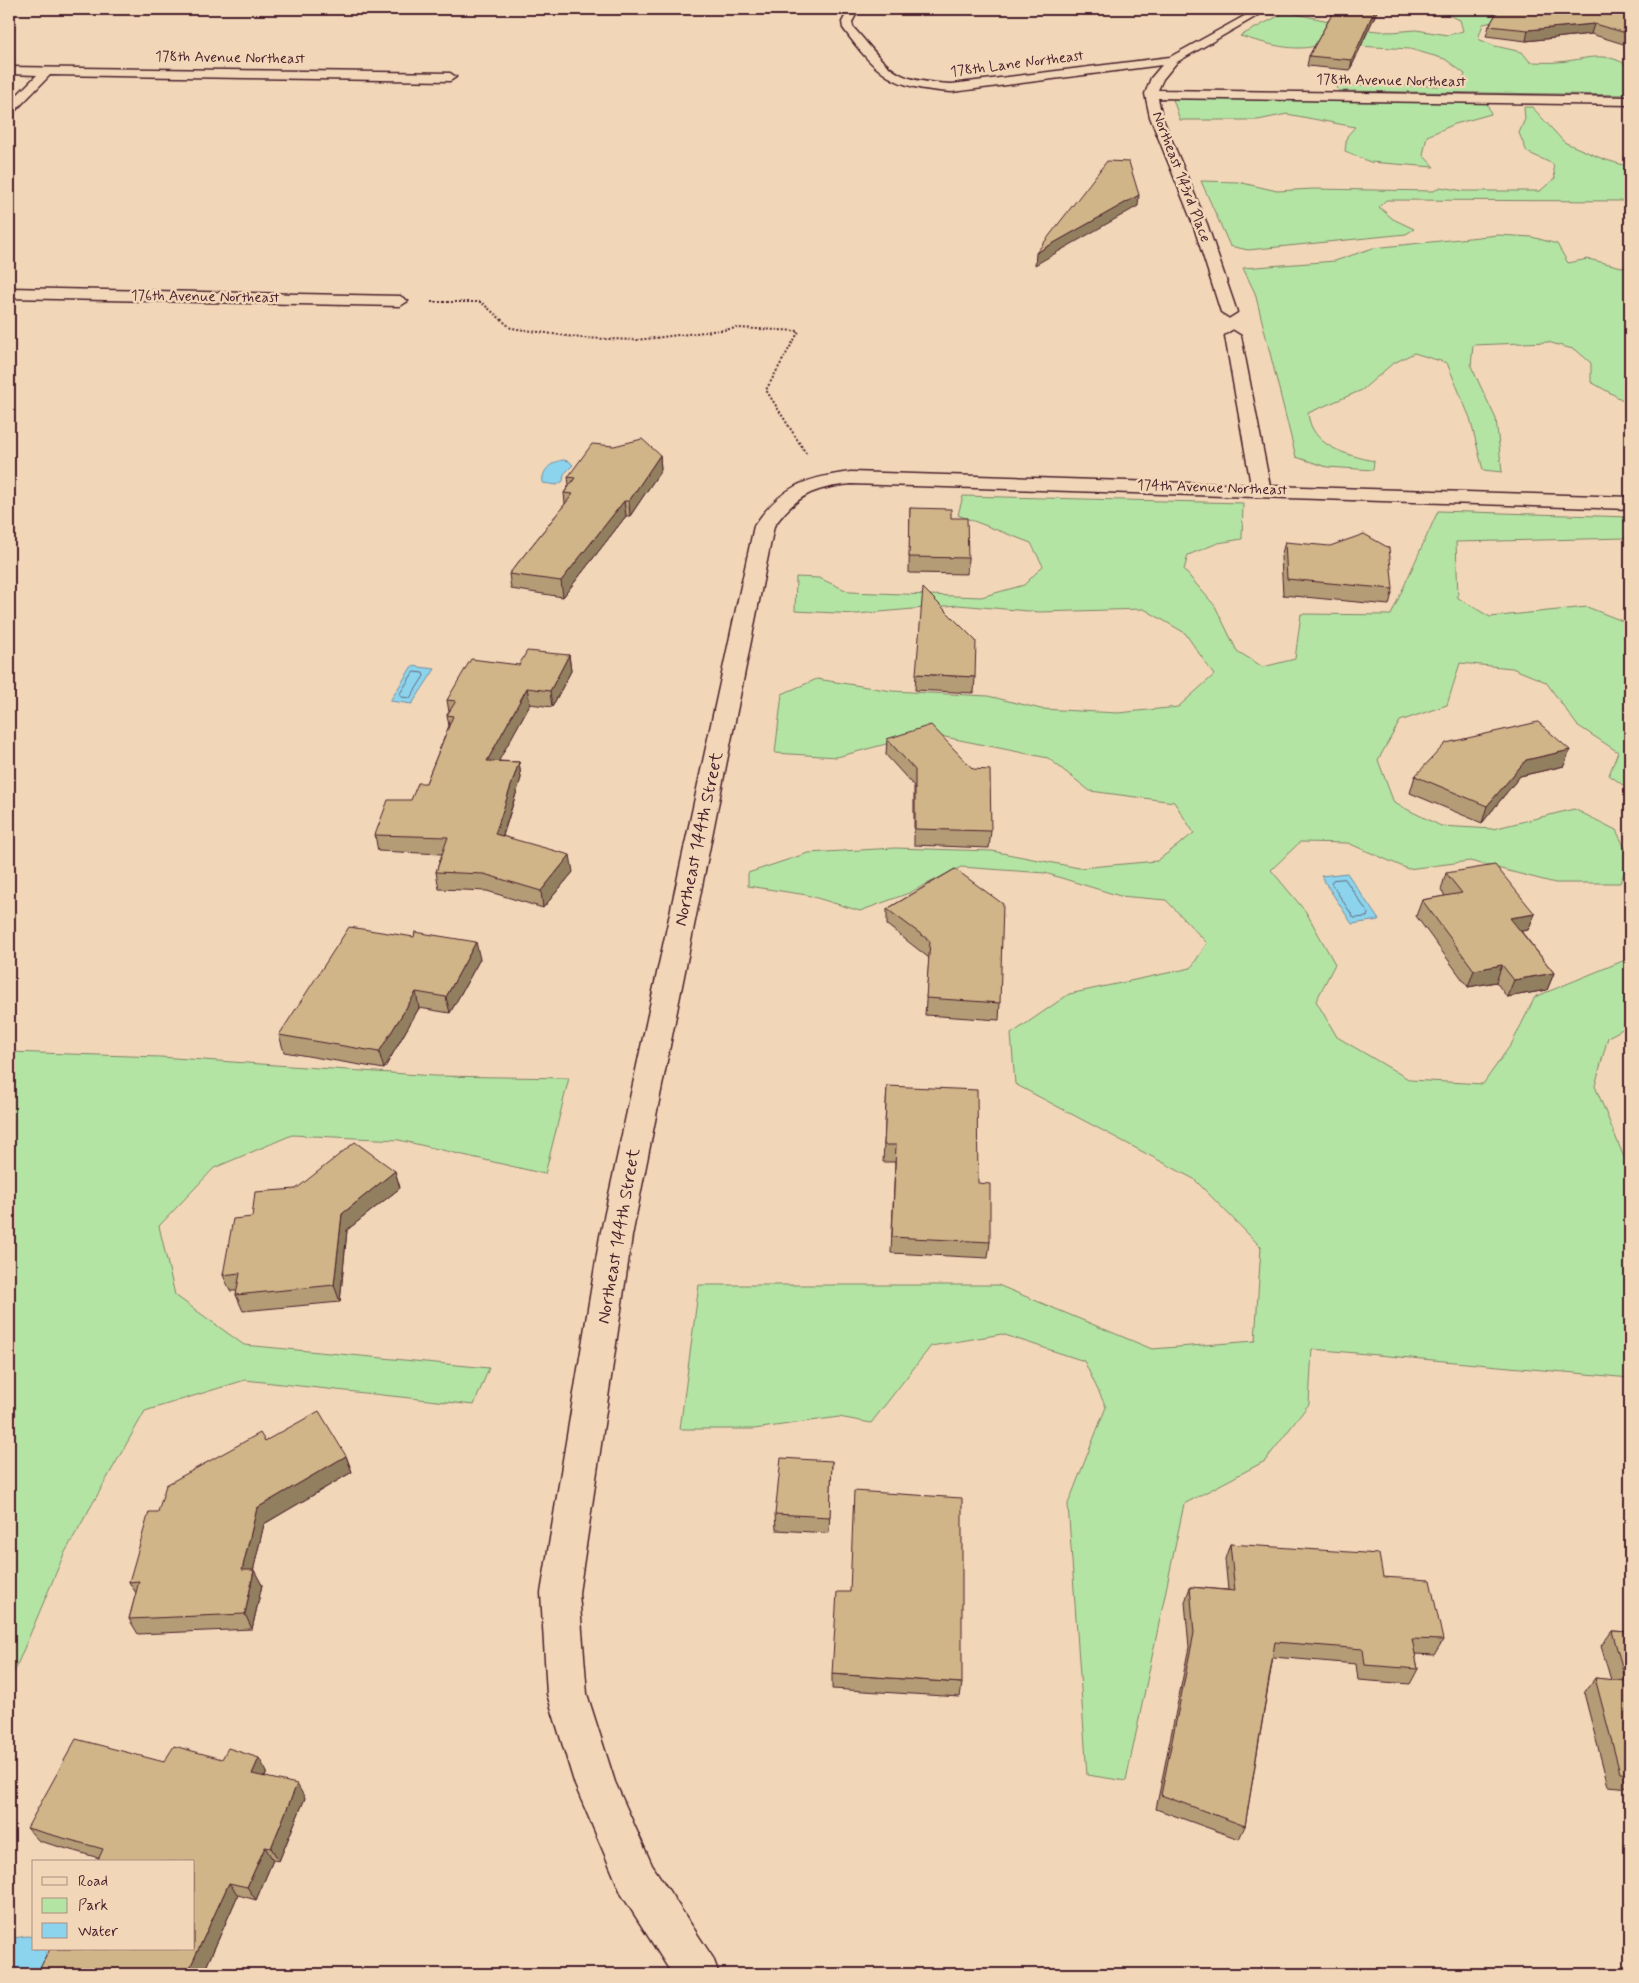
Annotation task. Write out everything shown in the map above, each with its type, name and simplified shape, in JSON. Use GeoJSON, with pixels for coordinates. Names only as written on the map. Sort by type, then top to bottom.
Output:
{"type":"FeatureCollection","features":[{"type":"Feature","properties":{"kind":"street","name":"178th Lane Northeast"},"geometry":{"type":"LineString","coordinates":[[854,9],[847,22],[848,28],[882,66],[897,79],[934,87],[952,88],[1173,60]]}},
{"type":"Feature","properties":{"kind":"street","name":"Northeast 143rd Place"},"geometry":{"type":"LineString","coordinates":[[1229,312],[1200,224],[1156,117],[1151,94],[1157,78],[1173,60],[1264,9]]}},
{"type":"Feature","properties":{"kind":"street","name":"178th Avenue Northeast"},"geometry":{"type":"LineString","coordinates":[[9,71],[450,77]]}},
{"type":"Feature","properties":{"kind":"street"},"geometry":{"type":"LineString","coordinates":[[9,110],[46,72]]}},
{"type":"Feature","properties":{"kind":"street","name":"178th Avenue Northeast"},"geometry":{"type":"LineString","coordinates":[[1151,94],[1630,101]]}},
{"type":"Feature","properties":{"kind":"street","name":"176th Avenue Northeast"},"geometry":{"type":"LineString","coordinates":[[9,293],[400,302]]}},
{"type":"Feature","properties":{"kind":"street"},"geometry":{"type":"LineString","coordinates":[[1233,336],[1261,490]]}},
{"type":"Feature","properties":{"kind":"street","name":"174th Avenue Northeast"},"geometry":{"type":"LineString","coordinates":[[810,485],[851,478],[1630,502]]}},
{"type":"Feature","properties":{"kind":"street","name":"Northeast 144th Street"},"geometry":{"type":"LineString","coordinates":[[697,1974],[636,1880],[596,1785],[567,1694],[560,1593],[616,1236],[764,526],[776,508],[810,485]]}},
{"type":"Feature","properties":{"kind":"path"},"geometry":{"type":"LineString","coordinates":[[400,302],[481,302],[511,328],[581,338],[637,340],[738,328],[799,331],[766,390],[810,485]]}},
{"type":"Feature","properties":{"kind":"green space"},"geometry":{"type":"Polygon","coordinates":[[[1446,9],[1473,9],[1512,13],[1507,19],[1483,24],[1478,39],[1495,46],[1522,52],[1530,62],[1555,62],[1603,57],[1621,62],[1630,67],[1630,95],[1339,91],[1336,85],[1461,86],[1465,74],[1445,59],[1410,49],[1321,44],[1312,47],[1291,48],[1240,36],[1286,12],[1329,21],[1355,29],[1391,32],[1416,30],[1448,35],[1463,31],[1460,20],[1443,13],[1446,9]]]}},
{"type":"Feature","properties":{"kind":"green space"},"geometry":{"type":"Polygon","coordinates":[[[1173,99],[1487,103],[1491,114],[1455,124],[1427,136],[1423,155],[1434,167],[1370,162],[1345,151],[1347,136],[1355,127],[1287,114],[1258,120],[1180,120],[1173,99]]]}},
{"type":"Feature","properties":{"kind":"green space"},"geometry":{"type":"Polygon","coordinates":[[[1524,107],[1532,107],[1564,142],[1603,159],[1630,167],[1630,201],[1386,200],[1379,207],[1393,219],[1414,229],[1406,234],[1248,250],[1230,246],[1201,181],[1238,182],[1277,191],[1313,189],[1434,191],[1440,187],[1464,191],[1540,191],[1555,178],[1553,164],[1527,152],[1519,133],[1525,119],[1524,107]]]}},
{"type":"Feature","properties":{"kind":"green space"},"geometry":{"type":"Polygon","coordinates":[[[1498,235],[1532,237],[1557,244],[1568,263],[1588,259],[1630,269],[1630,347],[1628,348],[1630,404],[1591,382],[1591,363],[1576,350],[1548,342],[1473,345],[1471,366],[1496,419],[1502,472],[1483,470],[1470,418],[1447,363],[1414,353],[1392,364],[1362,390],[1308,413],[1316,434],[1323,441],[1352,456],[1374,461],[1373,470],[1327,467],[1296,457],[1255,293],[1243,268],[1335,261],[1373,248],[1498,235]]]}},
{"type":"Feature","properties":{"kind":"green space"},"geometry":{"type":"Polygon","coordinates":[[[963,496],[1243,503],[1242,539],[1218,543],[1188,555],[1184,570],[1215,606],[1237,651],[1263,667],[1295,659],[1301,614],[1391,615],[1438,511],[1630,517],[1630,537],[1626,538],[1456,542],[1458,598],[1490,617],[1587,607],[1630,624],[1630,790],[1609,775],[1618,752],[1577,725],[1546,682],[1512,668],[1460,663],[1447,705],[1400,721],[1378,760],[1394,803],[1441,826],[1493,829],[1574,809],[1616,830],[1630,858],[1620,883],[1555,883],[1470,861],[1408,869],[1348,843],[1300,842],[1271,870],[1306,912],[1335,964],[1316,1001],[1337,1037],[1410,1080],[1483,1084],[1512,1043],[1535,997],[1630,958],[1630,1025],[1608,1037],[1595,1086],[1623,1155],[1630,1166],[1630,1378],[1312,1349],[1309,1404],[1265,1461],[1184,1504],[1126,1781],[1087,1775],[1068,1504],[1106,1407],[1084,1361],[1002,1334],[931,1346],[871,1423],[839,1417],[754,1429],[680,1429],[699,1285],[998,1285],[1152,1349],[1255,1341],[1261,1247],[1194,1179],[1015,1084],[1011,1034],[1069,994],[1191,968],[1207,943],[1166,900],[1120,896],[1045,873],[961,867],[909,893],[860,911],[807,895],[748,886],[748,873],[808,853],[895,848],[992,851],[1079,868],[1157,861],[1194,833],[1174,802],[1090,791],[1048,758],[945,737],[901,740],[837,757],[775,753],[782,694],[817,679],[892,691],[988,696],[1041,709],[1118,713],[1178,707],[1214,675],[1185,633],[1144,609],[1040,612],[958,605],[857,614],[795,611],[796,577],[819,578],[850,592],[981,597],[1024,585],[1043,566],[1031,543],[958,515],[963,496]]]}},
{"type":"Feature","properties":{"kind":"green space"},"geometry":{"type":"Polygon","coordinates":[[[9,1052],[160,1057],[434,1076],[569,1078],[545,1174],[399,1140],[292,1135],[214,1168],[159,1226],[175,1295],[244,1345],[489,1368],[474,1405],[245,1380],[145,1411],[64,1554],[12,1677],[9,1679],[9,1052]]]}},
{"type":"Feature","properties":{"kind":"water"},"geometry":{"type":"Polygon","coordinates":[[[563,460],[569,461],[573,465],[564,474],[563,481],[557,485],[543,483],[545,471],[555,463],[563,460]]]}},
{"type":"Feature","properties":{"kind":"water"},"geometry":{"type":"Polygon","coordinates":[[[412,666],[435,669],[412,704],[390,701],[412,666]]]}},
{"type":"Feature","properties":{"kind":"water"},"geometry":{"type":"Polygon","coordinates":[[[1347,873],[1379,920],[1352,924],[1321,876],[1347,873]]]}},
{"type":"Feature","properties":{"kind":"water"},"geometry":{"type":"Polygon","coordinates":[[[32,1937],[32,1950],[46,1950],[46,1956],[39,1974],[9,1974],[9,1943],[14,1938],[32,1937]]]}},
{"type":"Feature","properties":{"kind":"building"},"geometry":{"type":"Polygon","coordinates":[[[1335,9],[1375,9],[1352,60],[1309,56],[1335,9]]]}},
{"type":"Feature","properties":{"kind":"building"},"geometry":{"type":"Polygon","coordinates":[[[1499,9],[1581,9],[1630,14],[1630,34],[1594,24],[1528,30],[1489,26],[1499,9]]]}},
{"type":"Feature","properties":{"kind":"building"},"geometry":{"type":"Polygon","coordinates":[[[1107,161],[1129,162],[1139,195],[1036,253],[1107,161]]]}},
{"type":"Feature","properties":{"kind":"building"},"geometry":{"type":"Polygon","coordinates":[[[642,439],[660,455],[629,501],[624,501],[561,581],[509,574],[573,494],[564,493],[575,478],[568,477],[592,444],[614,446],[642,439]]]}},
{"type":"Feature","properties":{"kind":"building"},"geometry":{"type":"Polygon","coordinates":[[[910,508],[951,509],[951,518],[967,518],[968,558],[909,557],[910,508]]]}},
{"type":"Feature","properties":{"kind":"building"},"geometry":{"type":"Polygon","coordinates":[[[1364,534],[1389,548],[1393,589],[1287,579],[1285,542],[1330,546],[1364,534]]]}},
{"type":"Feature","properties":{"kind":"building"},"geometry":{"type":"Polygon","coordinates":[[[923,588],[976,641],[975,677],[916,674],[923,588]]]}},
{"type":"Feature","properties":{"kind":"building"},"geometry":{"type":"Polygon","coordinates":[[[527,651],[569,655],[550,691],[527,688],[487,761],[519,762],[495,834],[570,855],[541,891],[484,874],[436,872],[448,837],[375,835],[388,800],[411,800],[418,783],[426,783],[453,716],[447,715],[456,701],[447,700],[471,659],[519,665],[527,651]]]}},
{"type":"Feature","properties":{"kind":"building"},"geometry":{"type":"Polygon","coordinates":[[[1538,722],[1570,750],[1526,760],[1487,806],[1415,776],[1446,743],[1538,722]]]}},
{"type":"Feature","properties":{"kind":"building"},"geometry":{"type":"Polygon","coordinates":[[[931,725],[973,769],[990,770],[991,831],[915,829],[915,770],[887,739],[931,725]]]}},
{"type":"Feature","properties":{"kind":"building"},"geometry":{"type":"Polygon","coordinates":[[[1495,865],[1535,914],[1510,918],[1554,973],[1514,980],[1502,965],[1474,970],[1422,900],[1462,893],[1446,873],[1495,865]]]}},
{"type":"Feature","properties":{"kind":"building"},"geometry":{"type":"Polygon","coordinates":[[[955,869],[1003,904],[1000,1003],[926,998],[930,941],[887,909],[955,869]]]}},
{"type":"Feature","properties":{"kind":"building"},"geometry":{"type":"Polygon","coordinates":[[[349,927],[414,937],[415,932],[476,942],[446,997],[416,992],[379,1052],[279,1035],[349,927]]]}},
{"type":"Feature","properties":{"kind":"building"},"geometry":{"type":"Polygon","coordinates":[[[887,1086],[977,1090],[978,1183],[990,1184],[990,1242],[892,1237],[896,1145],[884,1145],[887,1086]]]}},
{"type":"Feature","properties":{"kind":"building"},"geometry":{"type":"Polygon","coordinates":[[[355,1142],[395,1171],[342,1214],[334,1285],[236,1295],[240,1273],[223,1275],[233,1219],[252,1217],[255,1192],[296,1189],[355,1142]]]}},
{"type":"Feature","properties":{"kind":"building"},"geometry":{"type":"Polygon","coordinates":[[[319,1411],[346,1456],[257,1508],[242,1570],[254,1570],[245,1614],[129,1619],[139,1581],[129,1582],[149,1512],[158,1512],[166,1485],[260,1433],[265,1441],[319,1411]]]}},
{"type":"Feature","properties":{"kind":"building"},"geometry":{"type":"Polygon","coordinates":[[[781,1458],[832,1461],[830,1517],[775,1514],[781,1458]]]}},
{"type":"Feature","properties":{"kind":"building"},"geometry":{"type":"Polygon","coordinates":[[[854,1491],[962,1498],[962,1683],[832,1674],[837,1592],[850,1592],[854,1491]]]}},
{"type":"Feature","properties":{"kind":"building"},"geometry":{"type":"Polygon","coordinates":[[[1230,1544],[1379,1554],[1383,1577],[1430,1580],[1443,1640],[1412,1639],[1418,1669],[1365,1665],[1363,1649],[1275,1642],[1245,1826],[1161,1795],[1194,1633],[1190,1587],[1235,1591],[1230,1544]]]}},
{"type":"Feature","properties":{"kind":"building"},"geometry":{"type":"Polygon","coordinates":[[[1612,1631],[1630,1632],[1630,1774],[1620,1773],[1595,1678],[1626,1681],[1612,1631]]]}},
{"type":"Feature","properties":{"kind":"building"},"geometry":{"type":"Polygon","coordinates":[[[76,1739],[164,1762],[174,1746],[222,1759],[228,1748],[259,1758],[252,1774],[297,1784],[271,1848],[265,1847],[247,1887],[229,1883],[187,1974],[37,1974],[49,1950],[195,1950],[195,1860],[98,1860],[103,1849],[27,1828],[76,1739]]]}}]}
